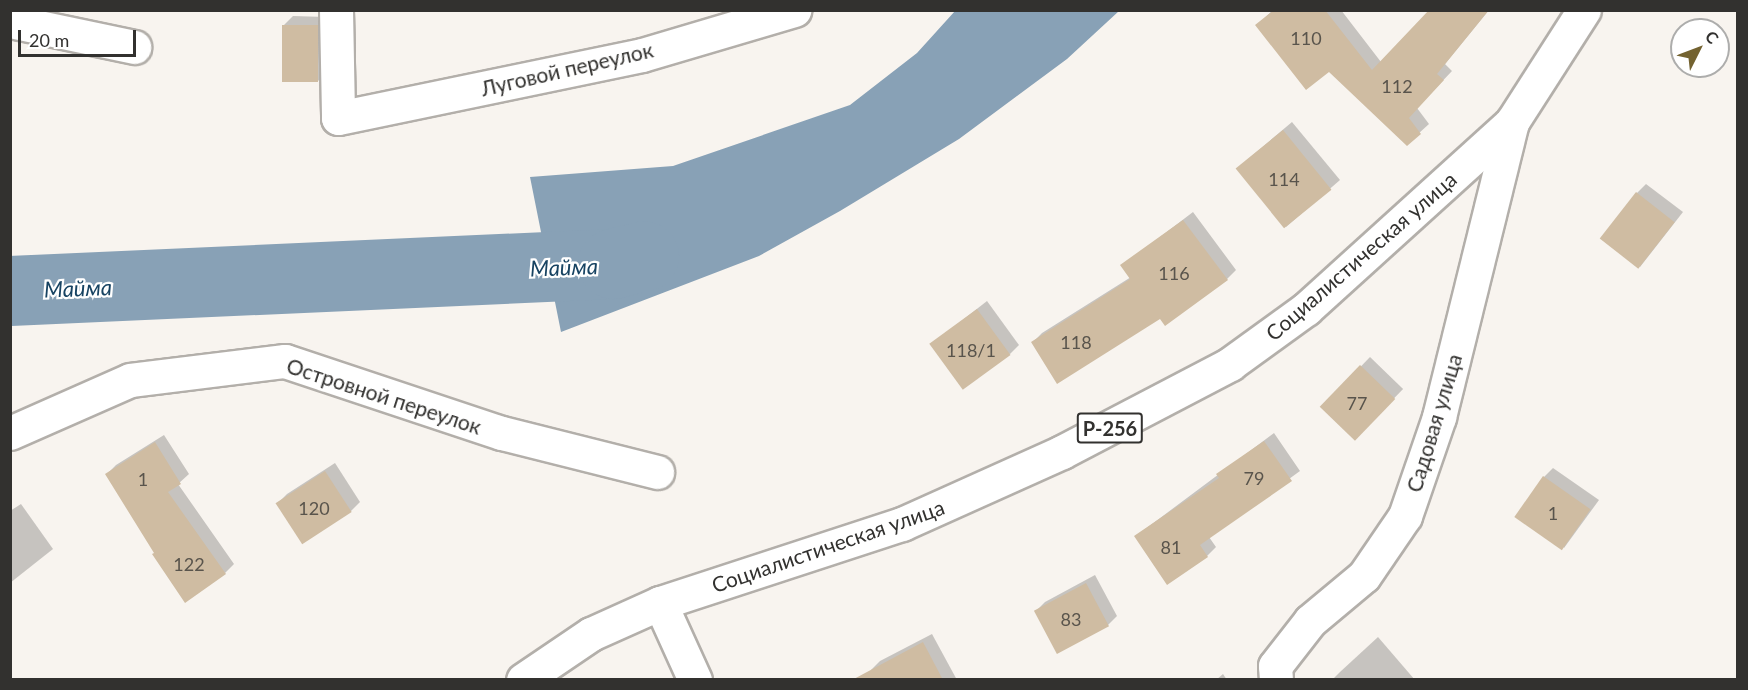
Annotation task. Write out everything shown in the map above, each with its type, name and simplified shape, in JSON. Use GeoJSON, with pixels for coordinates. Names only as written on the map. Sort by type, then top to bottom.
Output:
{"type":"FeatureCollection","features":[{"type":"Feature","properties":{"kind":"street","name":"Луговой переулок"},"geometry":{"type":"LineString","coordinates":[[336,10],[338,118],[642,55],[794,10]]}},
{"type":"Feature","properties":{"kind":"street","name":"Социалистическая улица"},"geometry":{"type":"LineString","coordinates":[[523,680],[591,634],[660,603],[902,524],[1072,447],[1230,364],[1306,309],[1512,122],[1584,10]]}},
{"type":"Feature","properties":{"kind":"street"},"geometry":{"type":"LineString","coordinates":[[10,21],[134,47]]}},
{"type":"Feature","properties":{"kind":"street","name":"Садовая улица"},"geometry":{"type":"LineString","coordinates":[[1276,680],[1275,666],[1310,621],[1364,576],[1405,516],[1439,417],[1512,122]]}},
{"type":"Feature","properties":{"kind":"street","name":"Островной переулок"},"geometry":{"type":"LineString","coordinates":[[10,433],[130,380],[285,361],[502,433],[657,472]]}},
{"type":"Feature","properties":{"kind":"street"},"geometry":{"type":"LineString","coordinates":[[660,603],[695,680]]}},
{"type":"Feature","properties":{"kind":"water"},"geometry":{"type":"Polygon","coordinates":[[[955,11],[1119,11],[1067,59],[959,139],[840,211],[759,256],[561,332],[530,177],[673,166],[850,105],[917,53],[955,11]]]}},
{"type":"Feature","properties":{"kind":"building"},"geometry":{"type":"Polygon","coordinates":[[[1274,10],[1325,10],[1372,70],[1429,10],[1489,10],[1437,74],[1444,80],[1409,118],[1421,134],[1407,146],[1329,72],[1306,90],[1255,25],[1274,10]]]}},
{"type":"Feature","properties":{"kind":"building"},"geometry":{"type":"Polygon","coordinates":[[[282,25],[318,25],[318,82],[282,82],[282,25]]]}},
{"type":"Feature","properties":{"kind":"building"},"geometry":{"type":"Polygon","coordinates":[[[1283,130],[1331,190],[1284,228],[1236,168],[1283,130]]]}},
{"type":"Feature","properties":{"kind":"building"},"geometry":{"type":"Polygon","coordinates":[[[1636,192],[1675,222],[1638,269],[1600,238],[1636,192]]]}},
{"type":"Feature","properties":{"kind":"building"},"geometry":{"type":"Polygon","coordinates":[[[1183,220],[1228,280],[1165,326],[1160,319],[1057,384],[1031,342],[1130,279],[1120,265],[1183,220]]]}},
{"type":"Feature","properties":{"kind":"building"},"geometry":{"type":"Polygon","coordinates":[[[977,309],[1011,355],[963,390],[929,344],[977,309]]]}},
{"type":"Feature","properties":{"kind":"building"},"geometry":{"type":"Polygon","coordinates":[[[1360,365],[1395,399],[1355,441],[1320,407],[1360,365]]]}},
{"type":"Feature","properties":{"kind":"building"},"geometry":{"type":"Polygon","coordinates":[[[1264,441],[1292,481],[1200,545],[1208,557],[1167,585],[1134,536],[1219,478],[1216,474],[1264,441]]]}},
{"type":"Feature","properties":{"kind":"building"},"geometry":{"type":"Polygon","coordinates":[[[155,442],[181,484],[168,492],[226,574],[185,603],[152,554],[154,553],[105,474],[155,442]]]}},
{"type":"Feature","properties":{"kind":"building"},"geometry":{"type":"Polygon","coordinates":[[[325,471],[352,512],[302,544],[276,503],[325,471]]]}},
{"type":"Feature","properties":{"kind":"building"},"geometry":{"type":"Polygon","coordinates":[[[1543,476],[1591,509],[1562,550],[1514,517],[1543,476]]]}},
{"type":"Feature","properties":{"kind":"building"},"geometry":{"type":"Polygon","coordinates":[[[1086,583],[1109,626],[1057,654],[1034,611],[1086,583]]]}},
{"type":"Feature","properties":{"kind":"building"},"geometry":{"type":"Polygon","coordinates":[[[923,642],[943,680],[852,680],[923,642]]]}},
{"type":"Feature","properties":{"kind":"waterway","name":"Майма"},"geometry":{"type":"LineString","coordinates":[[10,291],[613,264],[644,256]]}}]}
